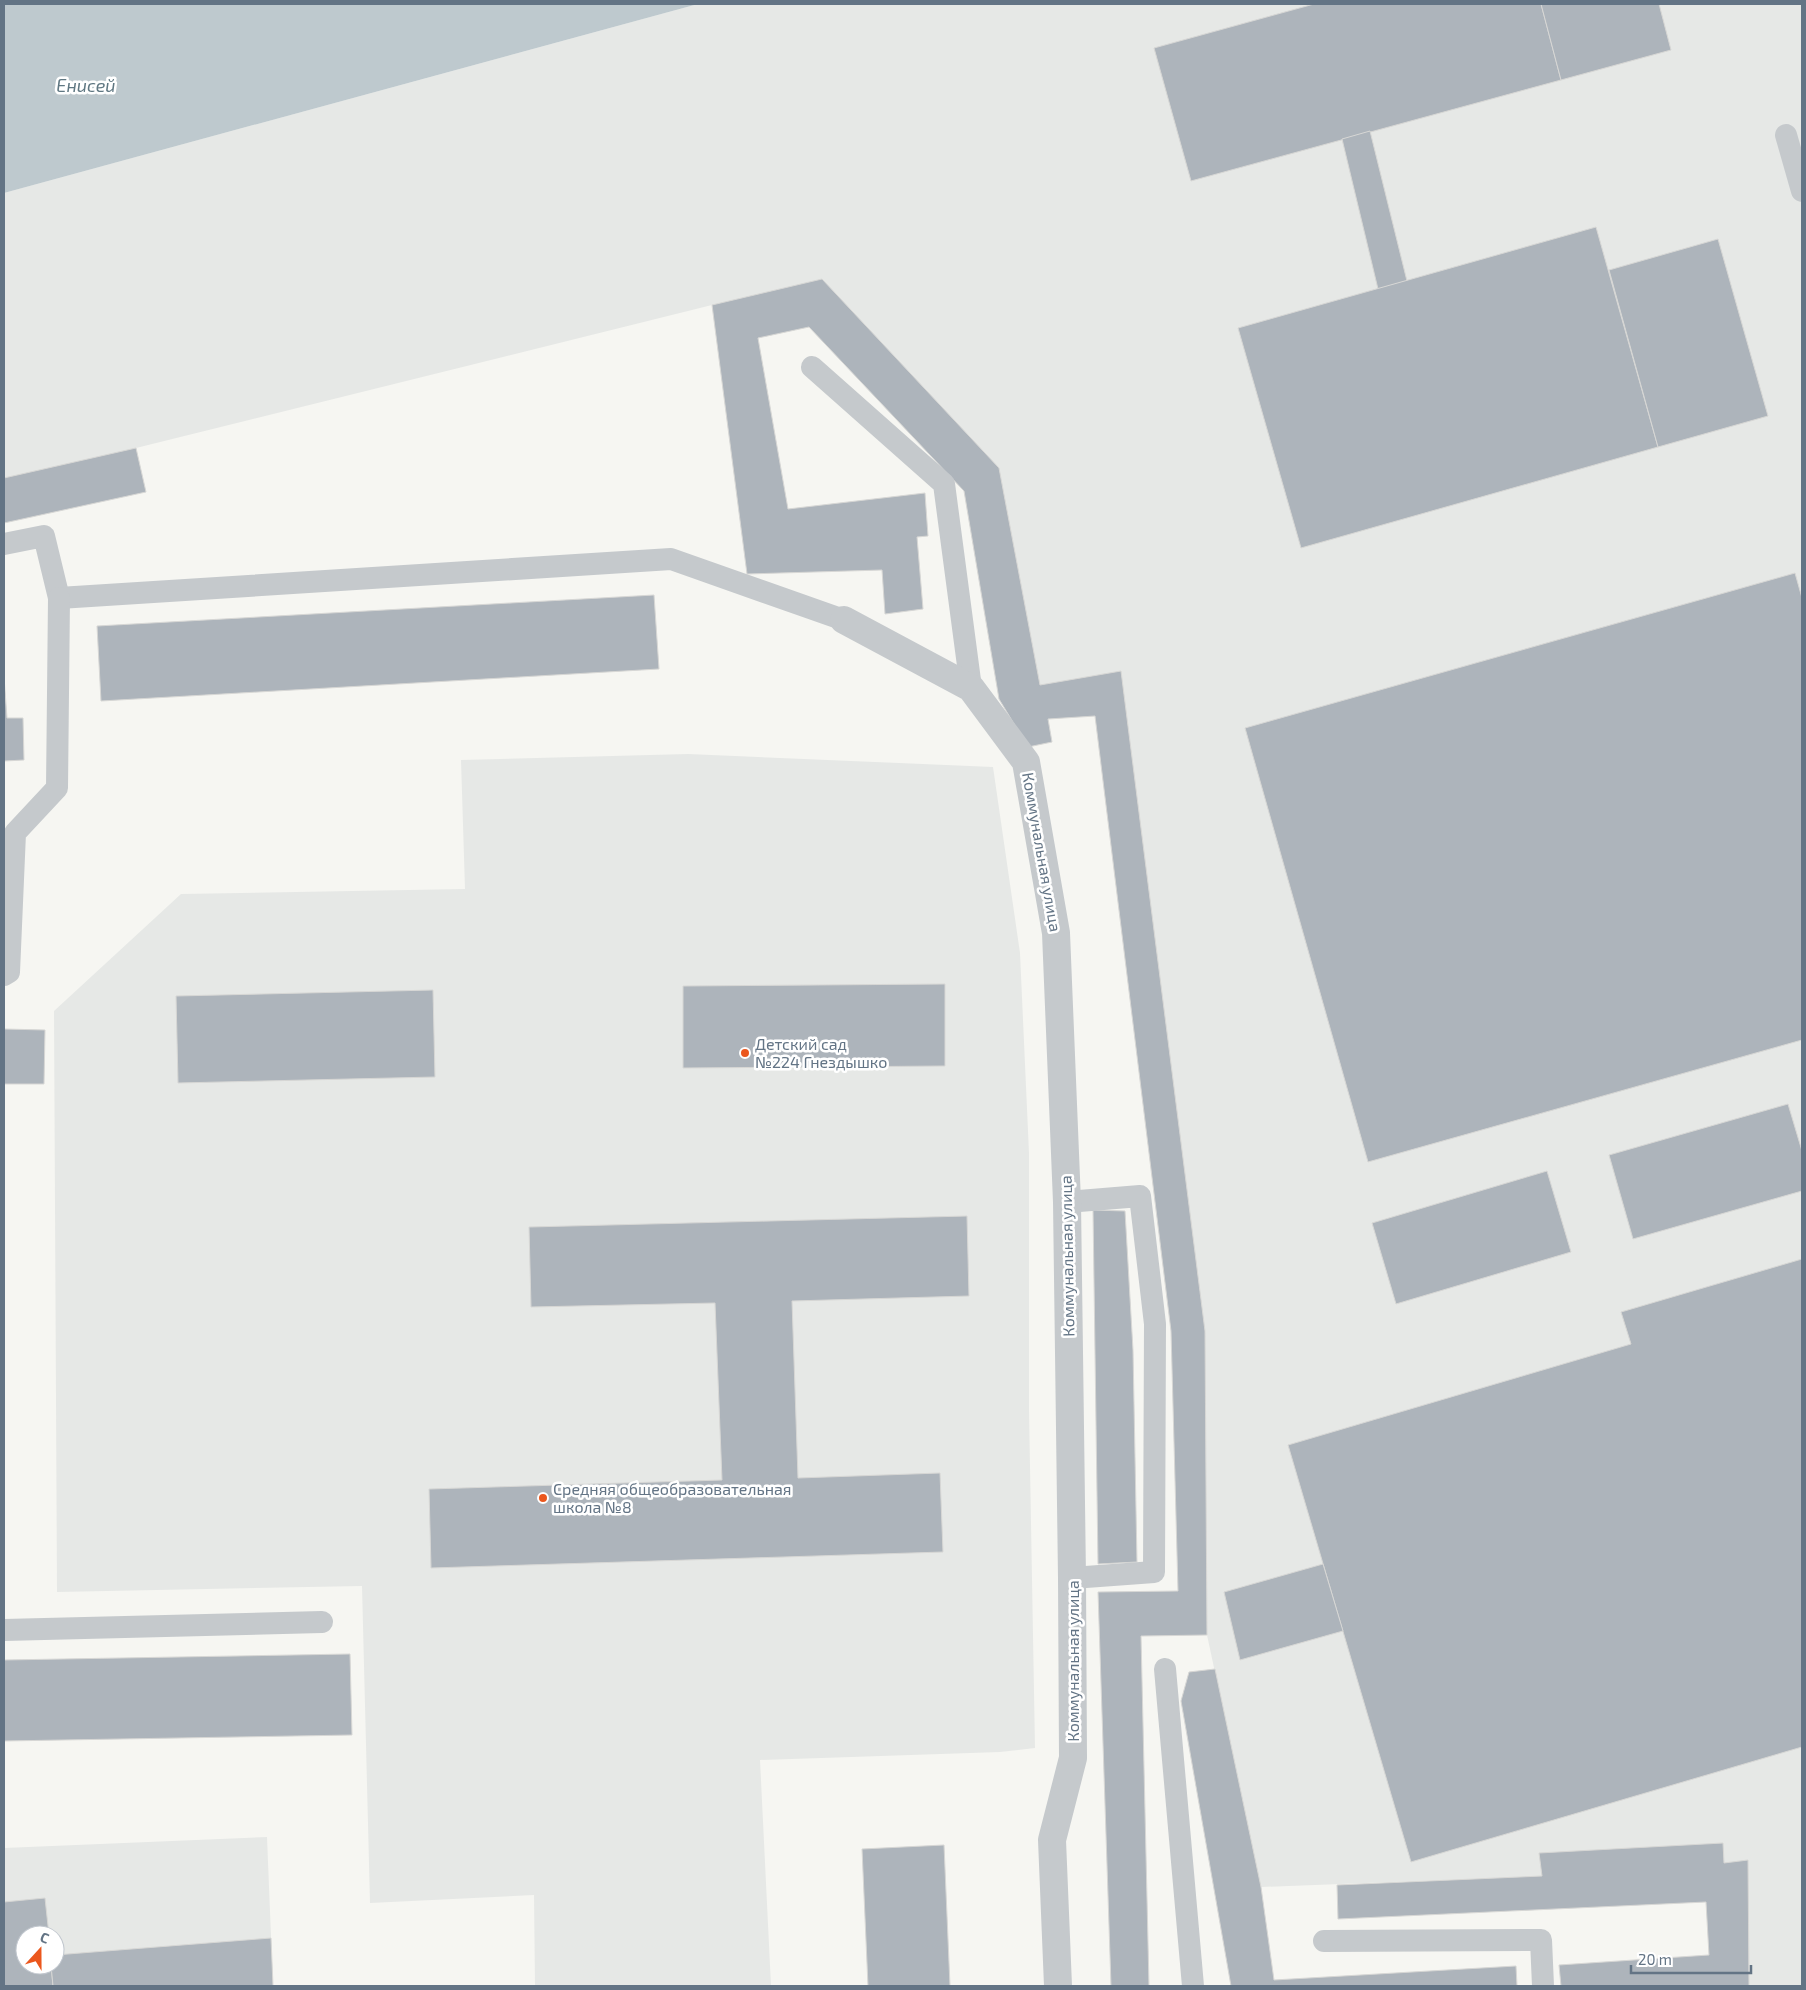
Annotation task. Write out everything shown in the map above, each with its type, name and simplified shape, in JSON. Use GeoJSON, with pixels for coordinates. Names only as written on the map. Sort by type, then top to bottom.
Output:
{"type":"FeatureCollection","features":[{"type":"Feature","properties":{"kind":"street","name":"Коммунальная улица"},"geometry":{"type":"LineString","coordinates":[[844,620],[971,688],[1026,762],[1056,933],[1067,1202],[1073,1758],[1052,1840],[1058,1986]]}},
{"type":"Feature","properties":{"kind":"lane"},"geometry":{"type":"LineString","coordinates":[[1786,135],[1802,191]]}},
{"type":"Feature","properties":{"kind":"lane"},"geometry":{"type":"LineString","coordinates":[[812,367],[944,484],[971,688]]}},
{"type":"Feature","properties":{"kind":"lane"},"geometry":{"type":"LineString","coordinates":[[4,544],[44,536],[60,598],[57,788],[15,833],[9,972],[4,975]]}},
{"type":"Feature","properties":{"kind":"lane"},"geometry":{"type":"LineString","coordinates":[[60,598],[671,559],[844,620]]}},
{"type":"Feature","properties":{"kind":"lane"},"geometry":{"type":"LineString","coordinates":[[1067,1202],[1140,1196],[1155,1324],[1154,1572],[1072,1578]]}},
{"type":"Feature","properties":{"kind":"lane"},"geometry":{"type":"LineString","coordinates":[[4,1630],[322,1622]]}},
{"type":"Feature","properties":{"kind":"lane"},"geometry":{"type":"LineString","coordinates":[[1165,1669],[1193,1986]]}},
{"type":"Feature","properties":{"kind":"lane"},"geometry":{"type":"LineString","coordinates":[[1324,1941],[1541,1940],[1543,1986]]}},
{"type":"Feature","properties":{"kind":"shaded area"},"geometry":{"type":"Polygon","coordinates":[[[698,4],[1802,4],[1802,1986],[1749,1986],[1748,1861],[1724,1863],[1722,1843],[1540,1853],[1542,1876],[1261,1887],[1207,1635],[1205,1331],[1121,671],[1040,685],[999,468],[822,280],[712,305],[136,448],[4,478],[4,193],[698,4]]]}},
{"type":"Feature","properties":{"kind":"shaded area","name":"Средняя общеобразовательная школа №8"},"geometry":{"type":"Polygon","coordinates":[[[688,754],[993,767],[1020,953],[1029,1153],[1029,1410],[1035,1748],[1000,1752],[760,1760],[771,1986],[535,1986],[534,1895],[370,1903],[362,1586],[57,1592],[54,1011],[181,894],[465,889],[461,760],[688,754]]]}},
{"type":"Feature","properties":{"kind":"shaded area"},"geometry":{"type":"Polygon","coordinates":[[[267,1837],[273,1986],[4,1986],[4,1848],[267,1837]]]}},
{"type":"Feature","properties":{"kind":"water","name":"Енисей"},"geometry":{"type":"Polygon","coordinates":[[[4,4],[698,4],[4,193],[4,4]]]}},
{"type":"Feature","properties":{"kind":"building"},"geometry":{"type":"Polygon","coordinates":[[[1314,4],[1541,4],[1561,80],[1191,181],[1154,48],[1314,4]]]}},
{"type":"Feature","properties":{"kind":"building"},"geometry":{"type":"Polygon","coordinates":[[[1541,4],[1659,4],[1671,50],[1561,80],[1541,4]]]}},
{"type":"Feature","properties":{"kind":"building"},"geometry":{"type":"Polygon","coordinates":[[[1370,131],[1407,281],[1378,289],[1342,139],[1370,131]]]}},
{"type":"Feature","properties":{"kind":"building"},"geometry":{"type":"Polygon","coordinates":[[[1596,227],[1658,447],[1301,548],[1238,328],[1596,227]]]}},
{"type":"Feature","properties":{"kind":"building"},"geometry":{"type":"Polygon","coordinates":[[[1718,239],[1768,416],[1658,447],[1609,270],[1718,239]]]}},
{"type":"Feature","properties":{"kind":"building"},"geometry":{"type":"Polygon","coordinates":[[[822,279],[999,468],[1040,685],[1121,671],[1205,1331],[1207,1635],[1141,1636],[1149,1986],[1111,1986],[1098,1592],[1178,1591],[1171,1331],[1095,716],[1048,719],[1052,742],[1028,747],[999,699],[964,491],[809,327],[758,338],[788,509],[925,493],[928,536],[917,537],[923,609],[885,614],[882,570],[747,574],[712,305],[822,279]]]}},
{"type":"Feature","properties":{"kind":"building"},"geometry":{"type":"Polygon","coordinates":[[[136,448],[146,492],[4,523],[4,478],[136,448]]]}},
{"type":"Feature","properties":{"kind":"building"},"geometry":{"type":"Polygon","coordinates":[[[1795,573],[1802,598],[1802,1040],[1368,1162],[1245,728],[1795,573]]]}},
{"type":"Feature","properties":{"kind":"building"},"geometry":{"type":"Polygon","coordinates":[[[654,595],[659,669],[101,701],[97,626],[654,595]]]}},
{"type":"Feature","properties":{"kind":"building"},"geometry":{"type":"Polygon","coordinates":[[[4,677],[7,718],[23,718],[24,760],[4,761],[4,677]]]}},
{"type":"Feature","properties":{"kind":"building"},"geometry":{"type":"Polygon","coordinates":[[[945,984],[945,1066],[683,1068],[683,986],[945,984]]]}},
{"type":"Feature","properties":{"kind":"building"},"geometry":{"type":"Polygon","coordinates":[[[433,990],[435,1077],[178,1083],[176,996],[433,990]]]}},
{"type":"Feature","properties":{"kind":"building"},"geometry":{"type":"Polygon","coordinates":[[[4,1029],[45,1030],[44,1084],[4,1084],[4,1029]]]}},
{"type":"Feature","properties":{"kind":"building"},"geometry":{"type":"Polygon","coordinates":[[[1788,1104],[1802,1151],[1802,1191],[1633,1239],[1609,1155],[1788,1104]]]}},
{"type":"Feature","properties":{"kind":"building"},"geometry":{"type":"Polygon","coordinates":[[[1547,1171],[1571,1252],[1396,1304],[1372,1223],[1547,1171]]]}},
{"type":"Feature","properties":{"kind":"building"},"geometry":{"type":"Polygon","coordinates":[[[1093,1210],[1125,1211],[1133,1350],[1137,1562],[1098,1564],[1093,1210]]]}},
{"type":"Feature","properties":{"kind":"building"},"geometry":{"type":"Polygon","coordinates":[[[967,1216],[969,1296],[792,1301],[798,1478],[940,1473],[943,1552],[431,1568],[429,1489],[722,1480],[715,1303],[531,1307],[529,1227],[967,1216]]]}},
{"type":"Feature","properties":{"kind":"building"},"geometry":{"type":"Polygon","coordinates":[[[1802,1259],[1802,1747],[1411,1862],[1288,1445],[1631,1344],[1621,1312],[1802,1259]]]}},
{"type":"Feature","properties":{"kind":"building"},"geometry":{"type":"Polygon","coordinates":[[[1323,1564],[1343,1631],[1240,1660],[1224,1592],[1323,1564]]]}},
{"type":"Feature","properties":{"kind":"building"},"geometry":{"type":"Polygon","coordinates":[[[350,1654],[352,1735],[4,1741],[4,1660],[350,1654]]]}},
{"type":"Feature","properties":{"kind":"building"},"geometry":{"type":"Polygon","coordinates":[[[1215,1669],[1261,1887],[1274,1980],[1516,1966],[1517,1986],[1231,1986],[1181,1701],[1189,1672],[1215,1669]]]}},
{"type":"Feature","properties":{"kind":"building"},"geometry":{"type":"Polygon","coordinates":[[[1723,1843],[1724,1863],[1748,1860],[1749,1986],[1561,1986],[1559,1965],[1709,1955],[1706,1902],[1338,1919],[1337,1885],[1542,1876],[1539,1853],[1723,1843]]]}},
{"type":"Feature","properties":{"kind":"building"},"geometry":{"type":"Polygon","coordinates":[[[944,1845],[950,1986],[868,1986],[862,1849],[944,1845]]]}},
{"type":"Feature","properties":{"kind":"building"},"geometry":{"type":"Polygon","coordinates":[[[45,1898],[48,1925],[15,1925],[15,1975],[52,1975],[53,1986],[4,1986],[4,1902],[45,1898]]]}},
{"type":"Feature","properties":{"kind":"building"},"geometry":{"type":"Polygon","coordinates":[[[271,1938],[273,1986],[53,1986],[52,1975],[65,1975],[65,1954],[271,1938]]]}},
{"type":"Feature","properties":{"kind":"place","name":"Детский сад №224 Гнездышко"},"geometry":{"type":"Point","coordinates":[745,1053]}},
{"type":"Feature","properties":{"kind":"place","name":"Средняя общеобразовательная школа №8"},"geometry":{"type":"Point","coordinates":[543,1498]}}]}
